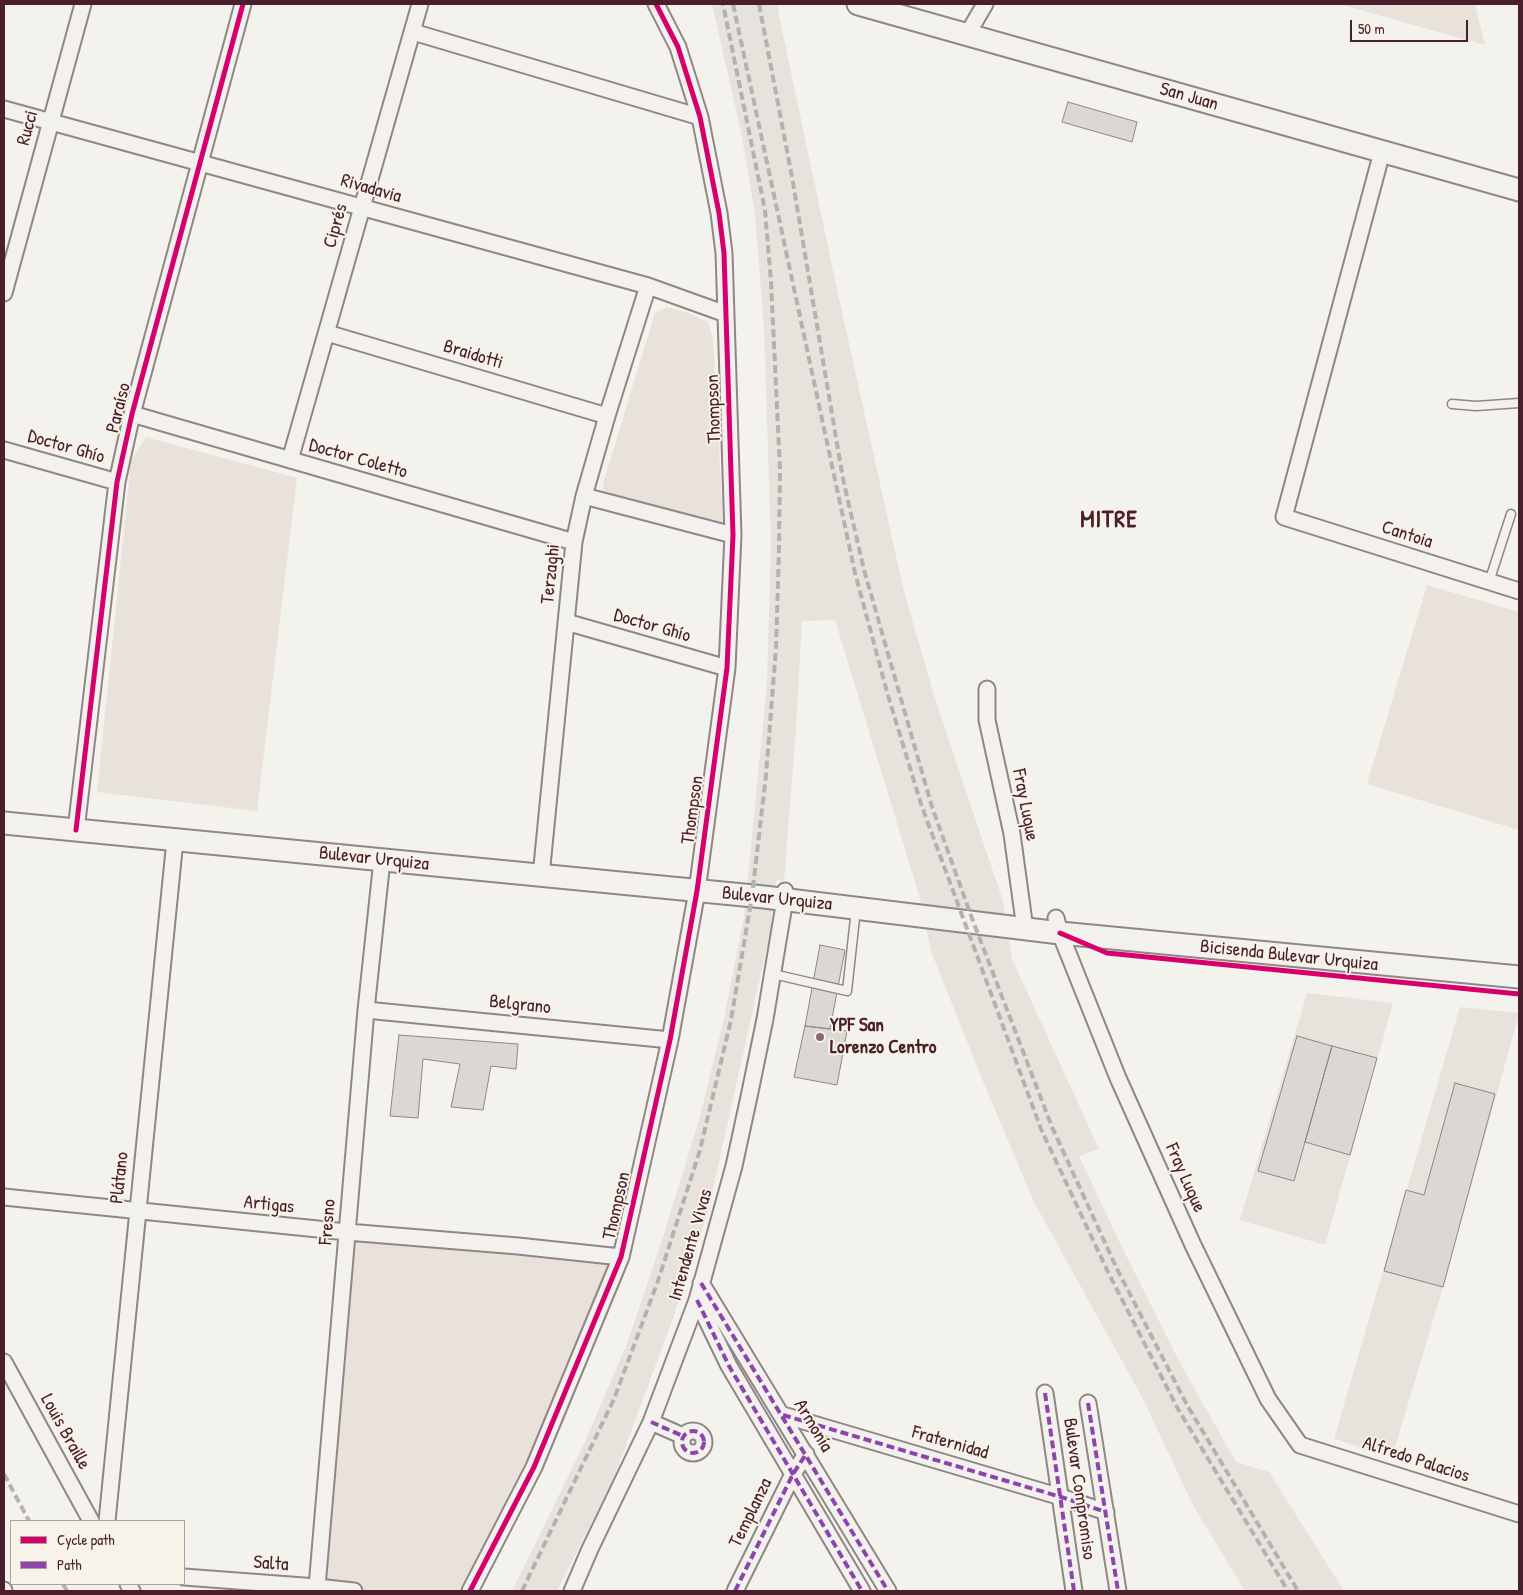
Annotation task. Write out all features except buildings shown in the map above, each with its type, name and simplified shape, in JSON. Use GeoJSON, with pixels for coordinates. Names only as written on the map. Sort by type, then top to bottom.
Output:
{"type":"FeatureCollection","features":[{"type":"Feature","properties":{"kind":"main road","name":"San Juan"},"geometry":{"type":"LineString","coordinates":[[858,4],[1519,190]]}},
{"type":"Feature","properties":{"kind":"main road","name":"Bulevar Urquiza"},"geometry":{"type":"LineString","coordinates":[[4,814],[175,840],[382,860],[541,871]]}},
{"type":"Feature","properties":{"kind":"main road","name":"Bulevar Urquiza"},"geometry":{"type":"LineString","coordinates":[[4,823],[77,826],[784,895],[986,909],[1024,922]]}},
{"type":"Feature","properties":{"kind":"main road","name":"Bulevar Urquiza"},"geometry":{"type":"LineString","coordinates":[[784,895],[856,908],[973,921],[1024,922],[1519,964]]}},
{"type":"Feature","properties":{"kind":"main road","name":"Bulevar Urquiza"},"geometry":{"type":"LineString","coordinates":[[1058,925],[1519,978]]}},
{"type":"Feature","properties":{"kind":"street","name":"Rucci"},"geometry":{"type":"LineString","coordinates":[[4,293],[83,4]]}},
{"type":"Feature","properties":{"kind":"street","name":"Paraíso"},"geometry":{"type":"LineString","coordinates":[[77,826],[117,482],[132,414],[243,4]]}},
{"type":"Feature","properties":{"kind":"street","name":"Ciprés"},"geometry":{"type":"LineString","coordinates":[[290,460],[420,4]]}},
{"type":"Feature","properties":{"kind":"street","name":"Thompson"},"geometry":{"type":"LineString","coordinates":[[470,1591],[534,1467],[621,1257],[670,1040],[697,886],[728,668],[733,535],[724,253],[719,213],[700,117],[678,47],[656,4]]}},
{"type":"Feature","properties":{"kind":"street"},"geometry":{"type":"LineString","coordinates":[[968,35],[985,4]]}},
{"type":"Feature","properties":{"kind":"street"},"geometry":{"type":"LineString","coordinates":[[413,32],[700,117]]}},
{"type":"Feature","properties":{"kind":"street","name":"Rivadavia"},"geometry":{"type":"LineString","coordinates":[[4,109],[648,286],[726,314]]}},
{"type":"Feature","properties":{"kind":"street","name":"Cantoia"},"geometry":{"type":"LineString","coordinates":[[1382,152],[1284,517],[1519,591]]}},
{"type":"Feature","properties":{"kind":"street","name":"Terzaghi"},"geometry":{"type":"LineString","coordinates":[[541,871],[574,542],[584,496],[607,416],[648,286]]}},
{"type":"Feature","properties":{"kind":"street","name":"Braidotti"},"geometry":{"type":"LineString","coordinates":[[327,333],[607,416]]}},
{"type":"Feature","properties":{"kind":"street","name":"Doctor Coletto"},"geometry":{"type":"LineString","coordinates":[[132,414],[574,542]]}},
{"type":"Feature","properties":{"kind":"street","name":"Doctor Ghío"},"geometry":{"type":"LineString","coordinates":[[4,450],[117,482]]}},
{"type":"Feature","properties":{"kind":"street"},"geometry":{"type":"LineString","coordinates":[[584,496],[733,535]]}},
{"type":"Feature","properties":{"kind":"street","name":"Doctor Ghío"},"geometry":{"type":"LineString","coordinates":[[566,622],[728,668]]}},
{"type":"Feature","properties":{"kind":"street","name":"Fray Luque"},"geometry":{"type":"LineString","coordinates":[[987,689],[987,720],[1012,834],[1024,922]]}},
{"type":"Feature","properties":{"kind":"street","name":"Plátano"},"geometry":{"type":"LineString","coordinates":[[107,1520],[175,840]]}},
{"type":"Feature","properties":{"kind":"street","name":"Fresno"},"geometry":{"type":"LineString","coordinates":[[317,1587],[366,1010],[382,860]]}},
{"type":"Feature","properties":{"kind":"street","name":"Intendente Vivas"},"geometry":{"type":"LineString","coordinates":[[572,1591],[651,1422],[697,1300],[738,1147],[765,1019],[784,895]]}},
{"type":"Feature","properties":{"kind":"street","name":"Fray Luque"},"geometry":{"type":"LineString","coordinates":[[1058,925],[1118,1078],[1193,1245],[1268,1398],[1300,1445]]}},
{"type":"Feature","properties":{"kind":"street","name":"Belgrano"},"geometry":{"type":"LineString","coordinates":[[366,1010],[670,1040]]}},
{"type":"Feature","properties":{"kind":"street","name":"Artigas"},"geometry":{"type":"LineString","coordinates":[[4,1197],[137,1212],[621,1257]]}},
{"type":"Feature","properties":{"kind":"street","name":"Armonía"},"geometry":{"type":"LineString","coordinates":[[702,1283],[888,1591]]}},
{"type":"Feature","properties":{"kind":"street"},"geometry":{"type":"LineString","coordinates":[[697,1300],[729,1366],[862,1591]]}},
{"type":"Feature","properties":{"kind":"street","name":"Louis Braille"},"geometry":{"type":"LineString","coordinates":[[4,1362],[90,1520]]}},
{"type":"Feature","properties":{"kind":"street","name":"Bulevar Compromiso"},"geometry":{"type":"LineString","coordinates":[[1045,1393],[1074,1591]]}},
{"type":"Feature","properties":{"kind":"street","name":"Bulevar Compromiso"},"geometry":{"type":"LineString","coordinates":[[1088,1404],[1118,1591]]}},
{"type":"Feature","properties":{"kind":"street","name":"Fraternidad"},"geometry":{"type":"LineString","coordinates":[[783,1415],[1106,1512]]}},
{"type":"Feature","properties":{"kind":"street"},"geometry":{"type":"LineString","coordinates":[[651,1422],[683,1436]]}},
{"type":"Feature","properties":{"kind":"street","name":"Alfredo Palacios"},"geometry":{"type":"LineString","coordinates":[[1300,1445],[1519,1514]]}},
{"type":"Feature","properties":{"kind":"street","name":"Templanza"},"geometry":{"type":"LineString","coordinates":[[735,1591],[793,1474],[806,1454]]}},
{"type":"Feature","properties":{"kind":"street","name":"Salta"},"geometry":{"type":"LineString","coordinates":[[185,1577],[354,1591]]}},
{"type":"Feature","properties":{"kind":"lane"},"geometry":{"type":"LineString","coordinates":[[1452,404],[1476,406],[1519,402]]}},
{"type":"Feature","properties":{"kind":"lane"},"geometry":{"type":"LineString","coordinates":[[1490,582],[1510,514]]}},
{"type":"Feature","properties":{"kind":"lane"},"geometry":{"type":"LineString","coordinates":[[773,974],[847,990],[856,908]]}},
{"type":"Feature","properties":{"kind":"shaded area"},"geometry":{"type":"Polygon","coordinates":[[[712,4],[778,4],[838,294],[904,592],[936,702],[1003,901],[1012,959],[1099,1149],[1079,1156],[1179,1361],[1236,1462],[1269,1472],[1344,1591],[1245,1591],[1194,1507],[1142,1397],[1034,1202],[931,951],[919,895],[835,620],[802,621],[784,881],[776,880],[771,928],[707,1216],[671,1324],[611,1485],[557,1591],[512,1591],[584,1444],[628,1341],[664,1234],[700,1116],[724,1018],[744,917],[767,683],[771,542],[764,328],[755,215],[741,132],[712,4]]]}},
{"type":"Feature","properties":{"kind":"shaded area"},"geometry":{"type":"Polygon","coordinates":[[[1339,4],[1475,4],[1485,45],[1385,17],[1339,4]]]}},
{"type":"Feature","properties":{"kind":"shaded area"},"geometry":{"type":"Polygon","coordinates":[[[667,307],[688,313],[708,322],[713,339],[723,521],[714,523],[611,495],[603,490],[603,484],[655,313],[667,307]]]}},
{"type":"Feature","properties":{"kind":"shaded area"},"geometry":{"type":"Polygon","coordinates":[[[146,437],[297,478],[257,811],[97,792],[131,461],[146,437]]]}},
{"type":"Feature","properties":{"kind":"shaded area"},"geometry":{"type":"Polygon","coordinates":[[[1427,585],[1519,612],[1519,830],[1367,784],[1427,585]]]}},
{"type":"Feature","properties":{"kind":"shaded area"},"geometry":{"type":"Polygon","coordinates":[[[1307,993],[1393,1003],[1325,1245],[1240,1220],[1307,993]]]}},
{"type":"Feature","properties":{"kind":"shaded area"},"geometry":{"type":"Polygon","coordinates":[[[1460,1007],[1519,1014],[1443,1287],[1392,1457],[1334,1439],[1460,1007]]]}},
{"type":"Feature","properties":{"kind":"shaded area"},"geometry":{"type":"Polygon","coordinates":[[[347,1232],[621,1257],[470,1591],[354,1591],[317,1587],[347,1232]]]}},
{"type":"Feature","properties":{"kind":"railway"},"geometry":{"type":"LineString","coordinates":[[522,1591],[614,1399],[658,1281],[700,1150],[731,1020],[752,896],[766,775],[776,648],[780,469],[771,282],[765,210],[723,4]]}},
{"type":"Feature","properties":{"kind":"railway"},"geometry":{"type":"LineString","coordinates":[[733,4],[855,573],[887,692],[921,804],[1041,1129],[1108,1272],[1178,1409],[1288,1591]]}},
{"type":"Feature","properties":{"kind":"railway"},"geometry":{"type":"LineString","coordinates":[[759,4],[792,177],[843,479],[864,570],[932,807],[973,921],[1052,1127],[1117,1269],[1187,1405],[1298,1591]]}},
{"type":"Feature","properties":{"kind":"railway"},"geometry":{"type":"LineString","coordinates":[[4,1474],[28,1520]]}},
{"type":"Feature","properties":{"kind":"railway"},"geometry":{"type":"LineString","coordinates":[[64,1585],[67,1591]]}},
{"type":"Feature","properties":{"kind":"marked path"},"geometry":{"type":"LineString","coordinates":[[701,1283],[888,1591]]}},
{"type":"Feature","properties":{"kind":"marked path"},"geometry":{"type":"LineString","coordinates":[[697,1300],[729,1366],[862,1591]]}},
{"type":"Feature","properties":{"kind":"marked path"},"geometry":{"type":"LineString","coordinates":[[1045,1393],[1074,1591]]}},
{"type":"Feature","properties":{"kind":"marked path"},"geometry":{"type":"LineString","coordinates":[[1088,1403],[1118,1591]]}},
{"type":"Feature","properties":{"kind":"marked path"},"geometry":{"type":"LineString","coordinates":[[783,1415],[1106,1512]]}},
{"type":"Feature","properties":{"kind":"marked path"},"geometry":{"type":"LineString","coordinates":[[651,1422],[683,1436]]}},
{"type":"Feature","properties":{"kind":"marked path"},"geometry":{"type":"LineString","coordinates":[[689,1431],[697,1431],[704,1438],[704,1442],[704,1446],[697,1453],[689,1453],[682,1446],[682,1438],[689,1431]]}},
{"type":"Feature","properties":{"kind":"marked path"},"geometry":{"type":"LineString","coordinates":[[735,1591],[793,1474],[806,1454]]}},
{"type":"Feature","properties":{"kind":"cycle path"},"geometry":{"type":"LineString","coordinates":[[76,830],[117,482],[132,414],[243,4]]}},
{"type":"Feature","properties":{"kind":"cycle path"},"geometry":{"type":"LineString","coordinates":[[470,1591],[534,1467],[621,1257],[670,1040],[697,891],[727,668],[733,535],[724,253],[719,213],[700,117],[678,47],[656,4]]}},
{"type":"Feature","properties":{"kind":"cycle path","name":"Bicisenda Bulevar Urquiza"},"geometry":{"type":"LineString","coordinates":[[1060,933],[1107,953],[1519,994]]}},
{"type":"Feature","properties":{"kind":"place","name":"YPF San Lorenzo Centro"},"geometry":{"type":"Point","coordinates":[820,1037]}},
{"type":"Feature","properties":{"kind":"district","name":"MITRE"},"geometry":{"type":"Point","coordinates":[1109,521]}}]}
